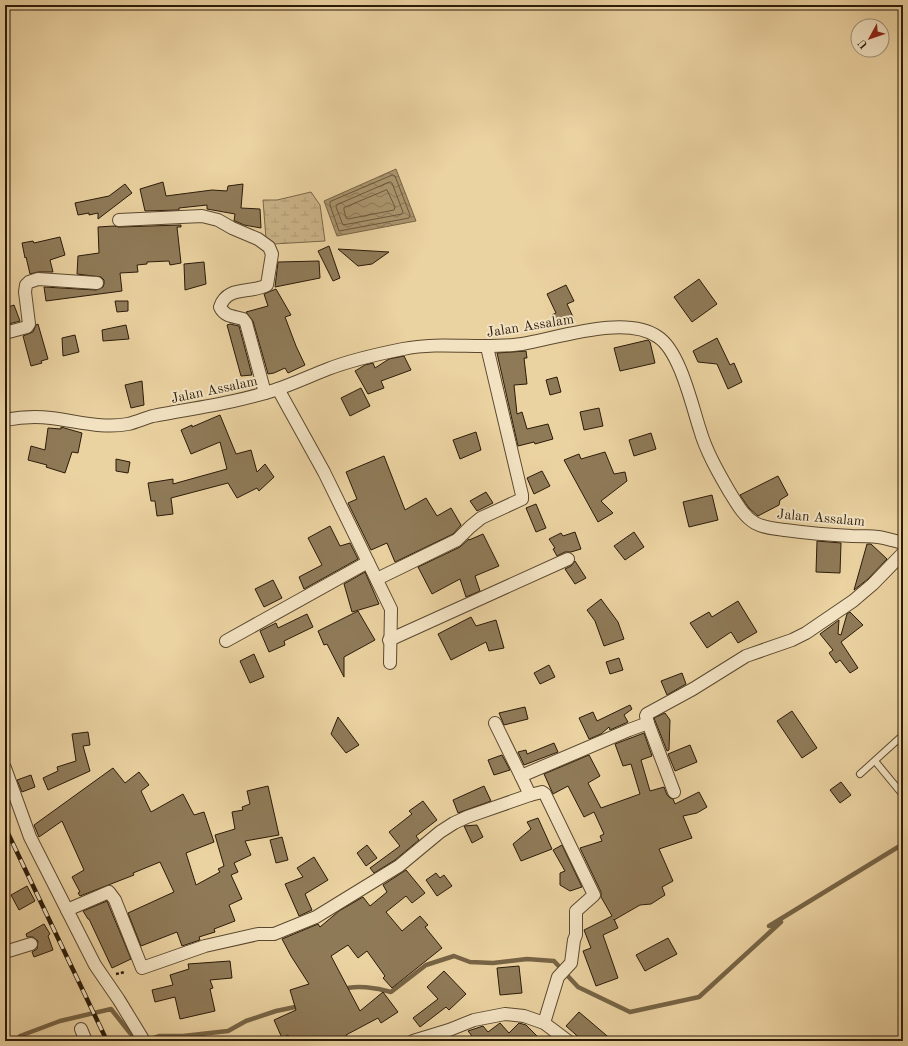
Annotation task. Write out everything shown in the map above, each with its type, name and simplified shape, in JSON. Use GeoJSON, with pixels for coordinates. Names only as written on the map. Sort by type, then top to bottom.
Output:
{"type":"FeatureCollection","features":[{"type":"Feature","properties":{"kind":"street"},"geometry":{"type":"LineString","coordinates":[[119,220],[202,216],[218,220],[266,244],[272,254],[267,285],[229,294],[222,301],[220,307],[227,316],[243,319],[246,323],[265,393]]}},
{"type":"Feature","properties":{"kind":"street"},"geometry":{"type":"LineString","coordinates":[[5,333],[27,327],[29,324],[25,292],[26,285],[29,282],[38,279],[97,283]]}},
{"type":"Feature","properties":{"kind":"street","name":"Jalan Assalam"},"geometry":{"type":"LineString","coordinates":[[5,420],[32,416],[108,426],[128,424],[151,417],[242,400],[278,389],[330,368],[405,348],[441,346],[486,347],[523,344],[605,327],[628,328],[648,332],[658,336],[666,343],[676,360],[709,454],[737,504],[746,516],[754,522],[772,528],[814,534],[877,537],[903,543]]}},
{"type":"Feature","properties":{"kind":"street"},"geometry":{"type":"LineString","coordinates":[[377,579],[457,540],[481,518],[522,499],[486,347]]}},
{"type":"Feature","properties":{"kind":"street"},"geometry":{"type":"LineString","coordinates":[[278,389],[324,472],[377,579],[390,609],[390,663]]}},
{"type":"Feature","properties":{"kind":"street"},"geometry":{"type":"LineString","coordinates":[[674,792],[648,723],[646,716],[647,714],[693,689],[746,656],[792,640],[820,624],[853,601],[873,584],[903,553]]}},
{"type":"Feature","properties":{"kind":"street"},"geometry":{"type":"LineString","coordinates":[[389,640],[568,559]]}},
{"type":"Feature","properties":{"kind":"street"},"geometry":{"type":"LineString","coordinates":[[226,641],[368,562]]}},
{"type":"Feature","properties":{"kind":"street"},"geometry":{"type":"LineString","coordinates":[[521,776],[648,723]]}},
{"type":"Feature","properties":{"kind":"street"},"geometry":{"type":"LineString","coordinates":[[495,724],[530,795]]}},
{"type":"Feature","properties":{"kind":"street"},"geometry":{"type":"LineString","coordinates":[[5,768],[30,837],[95,965],[119,1000],[144,1041]]}},
{"type":"Feature","properties":{"kind":"street"},"geometry":{"type":"LineString","coordinates":[[67,910],[109,892],[118,908],[141,966],[144,968],[205,946],[258,934],[274,934],[316,917],[399,866],[440,832],[454,823],[467,817],[542,792],[545,794],[594,895],[576,911],[576,935],[570,963],[558,977],[544,1022]]}},
{"type":"Feature","properties":{"kind":"street"},"geometry":{"type":"LineString","coordinates":[[5,952],[31,944]]}},
{"type":"Feature","properties":{"kind":"street"},"geometry":{"type":"LineString","coordinates":[[413,1041],[449,1030],[474,1020],[505,1014],[524,1016],[544,1022],[568,1041]]}},
{"type":"Feature","properties":{"kind":"street"},"geometry":{"type":"LineString","coordinates":[[80,1029],[86,1041]]}},
{"type":"Feature","properties":{"kind":"lane"},"geometry":{"type":"LineString","coordinates":[[860,774],[903,735]]}},
{"type":"Feature","properties":{"kind":"lane"},"geometry":{"type":"LineString","coordinates":[[875,761],[903,795]]}},
{"type":"Feature","properties":{"kind":"green space"},"geometry":{"type":"Polygon","coordinates":[[[311,192],[320,205],[325,241],[273,244],[266,239],[263,200],[277,200],[311,192]]]}},
{"type":"Feature","properties":{"kind":"water"},"geometry":{"type":"Polygon","coordinates":[[[396,169],[416,221],[337,236],[324,201],[396,169]]]}},
{"type":"Feature","properties":{"kind":"building"},"geometry":{"type":"Polygon","coordinates":[[[163,182],[166,196],[212,190],[227,191],[228,186],[243,184],[241,208],[260,209],[261,228],[244,225],[234,221],[235,214],[207,209],[207,205],[179,208],[179,210],[145,211],[140,189],[163,182]]]}},
{"type":"Feature","properties":{"kind":"building"},"geometry":{"type":"Polygon","coordinates":[[[125,184],[132,193],[98,219],[98,213],[78,215],[75,203],[109,196],[125,184]]]}},
{"type":"Feature","properties":{"kind":"building"},"geometry":{"type":"Polygon","coordinates":[[[181,225],[181,227],[177,227],[181,263],[170,265],[169,261],[147,262],[147,264],[137,265],[138,272],[120,273],[122,291],[46,301],[44,287],[96,290],[103,287],[104,280],[101,277],[77,274],[78,256],[99,253],[98,227],[181,225]]]}},
{"type":"Feature","properties":{"kind":"building"},"geometry":{"type":"Polygon","coordinates":[[[60,237],[65,255],[50,260],[53,272],[38,272],[30,274],[22,243],[33,241],[34,243],[60,237]]]}},
{"type":"Feature","properties":{"kind":"building"},"geometry":{"type":"Polygon","coordinates":[[[329,246],[340,278],[333,281],[318,251],[329,246]]]}},
{"type":"Feature","properties":{"kind":"building"},"geometry":{"type":"Polygon","coordinates":[[[338,249],[389,252],[372,264],[358,266],[338,249]]]}},
{"type":"Feature","properties":{"kind":"building"},"geometry":{"type":"Polygon","coordinates":[[[319,261],[320,278],[275,287],[278,262],[319,261]]]}},
{"type":"Feature","properties":{"kind":"building"},"geometry":{"type":"Polygon","coordinates":[[[204,262],[206,284],[185,290],[184,264],[204,262]]]}},
{"type":"Feature","properties":{"kind":"building"},"geometry":{"type":"Polygon","coordinates":[[[699,279],[717,304],[692,322],[674,297],[699,279]]]}},
{"type":"Feature","properties":{"kind":"building"},"geometry":{"type":"Polygon","coordinates":[[[566,285],[574,301],[567,304],[574,319],[557,327],[552,315],[556,313],[547,294],[566,285]]]}},
{"type":"Feature","properties":{"kind":"building"},"geometry":{"type":"Polygon","coordinates":[[[276,289],[291,315],[285,317],[305,365],[288,373],[285,368],[268,374],[253,321],[246,312],[268,306],[264,294],[276,289]]]}},
{"type":"Feature","properties":{"kind":"building"},"geometry":{"type":"Polygon","coordinates":[[[115,301],[128,301],[128,311],[117,312],[115,301]]]}},
{"type":"Feature","properties":{"kind":"building"},"geometry":{"type":"Polygon","coordinates":[[[14,305],[20,321],[5,325],[5,308],[14,305]]]}},
{"type":"Feature","properties":{"kind":"building"},"geometry":{"type":"Polygon","coordinates":[[[38,324],[48,359],[41,361],[42,363],[31,366],[23,336],[33,332],[38,324]]]}},
{"type":"Feature","properties":{"kind":"building"},"geometry":{"type":"Polygon","coordinates":[[[230,324],[239,326],[252,375],[241,376],[227,325],[230,324]]]}},
{"type":"Feature","properties":{"kind":"building"},"geometry":{"type":"Polygon","coordinates":[[[126,325],[129,339],[103,341],[102,330],[126,325]]]}},
{"type":"Feature","properties":{"kind":"building"},"geometry":{"type":"Polygon","coordinates":[[[75,335],[79,352],[63,356],[62,338],[75,335]]]}},
{"type":"Feature","properties":{"kind":"building"},"geometry":{"type":"Polygon","coordinates":[[[717,338],[730,365],[734,363],[742,382],[728,389],[717,364],[698,362],[693,351],[717,338]]]}},
{"type":"Feature","properties":{"kind":"building"},"geometry":{"type":"Polygon","coordinates":[[[648,340],[650,342],[655,363],[620,371],[614,348],[648,340]]]}},
{"type":"Feature","properties":{"kind":"building"},"geometry":{"type":"Polygon","coordinates":[[[526,351],[527,358],[524,358],[527,384],[514,385],[517,414],[522,412],[527,429],[548,424],[553,439],[535,444],[534,442],[518,446],[497,353],[526,351]]]}},
{"type":"Feature","properties":{"kind":"building"},"geometry":{"type":"Polygon","coordinates":[[[404,356],[411,370],[381,381],[384,388],[368,394],[355,371],[365,365],[373,363],[375,368],[389,359],[404,356]]]}},
{"type":"Feature","properties":{"kind":"building"},"geometry":{"type":"Polygon","coordinates":[[[557,377],[561,392],[550,395],[546,380],[557,377]]]}},
{"type":"Feature","properties":{"kind":"building"},"geometry":{"type":"Polygon","coordinates":[[[142,381],[144,405],[131,408],[125,385],[142,381]]]}},
{"type":"Feature","properties":{"kind":"building"},"geometry":{"type":"Polygon","coordinates":[[[361,388],[370,406],[350,416],[341,398],[361,388]]]}},
{"type":"Feature","properties":{"kind":"building"},"geometry":{"type":"Polygon","coordinates":[[[599,408],[603,426],[584,430],[580,412],[599,408]]]}},
{"type":"Feature","properties":{"kind":"building"},"geometry":{"type":"Polygon","coordinates":[[[220,415],[236,454],[251,450],[257,472],[265,464],[274,477],[259,491],[257,488],[237,498],[228,483],[171,498],[173,514],[157,516],[155,501],[151,501],[148,483],[173,479],[173,484],[227,469],[220,442],[191,454],[181,430],[220,415]]]}},
{"type":"Feature","properties":{"kind":"building"},"geometry":{"type":"Polygon","coordinates":[[[61,427],[82,433],[78,453],[72,452],[65,473],[46,467],[47,465],[28,460],[31,446],[45,450],[48,428],[61,429],[61,427]]]}},
{"type":"Feature","properties":{"kind":"building"},"geometry":{"type":"Polygon","coordinates":[[[476,432],[481,450],[460,459],[453,440],[476,432]]]}},
{"type":"Feature","properties":{"kind":"building"},"geometry":{"type":"Polygon","coordinates":[[[651,433],[656,449],[634,456],[629,440],[651,433]]]}},
{"type":"Feature","properties":{"kind":"building"},"geometry":{"type":"Polygon","coordinates":[[[605,452],[614,474],[625,472],[627,481],[601,501],[613,513],[598,522],[564,460],[579,454],[581,459],[605,452]]]}},
{"type":"Feature","properties":{"kind":"building"},"geometry":{"type":"Polygon","coordinates":[[[384,456],[405,510],[426,498],[437,516],[451,508],[461,525],[453,534],[395,562],[387,543],[371,550],[348,503],[357,499],[346,472],[384,456]]]}},
{"type":"Feature","properties":{"kind":"building"},"geometry":{"type":"Polygon","coordinates":[[[116,459],[130,462],[128,473],[116,471],[116,459]]]}},
{"type":"Feature","properties":{"kind":"building"},"geometry":{"type":"Polygon","coordinates":[[[542,471],[550,486],[534,494],[527,478],[542,471]]]}},
{"type":"Feature","properties":{"kind":"building"},"geometry":{"type":"Polygon","coordinates":[[[778,476],[788,495],[780,500],[779,505],[758,516],[749,508],[740,495],[778,476]]]}},
{"type":"Feature","properties":{"kind":"building"},"geometry":{"type":"Polygon","coordinates":[[[486,492],[493,503],[477,511],[470,501],[486,492]]]}},
{"type":"Feature","properties":{"kind":"building"},"geometry":{"type":"Polygon","coordinates":[[[712,495],[718,520],[689,527],[683,502],[712,495]]]}},
{"type":"Feature","properties":{"kind":"building"},"geometry":{"type":"Polygon","coordinates":[[[536,504],[546,528],[536,532],[526,508],[536,504]]]}},
{"type":"Feature","properties":{"kind":"building"},"geometry":{"type":"Polygon","coordinates":[[[330,526],[340,546],[350,543],[358,559],[304,589],[299,577],[322,565],[308,538],[330,526]]]}},
{"type":"Feature","properties":{"kind":"building"},"geometry":{"type":"Polygon","coordinates":[[[575,532],[581,549],[565,552],[557,556],[553,549],[555,548],[549,539],[561,533],[563,536],[575,532]]]}},
{"type":"Feature","properties":{"kind":"building"},"geometry":{"type":"Polygon","coordinates":[[[634,532],[644,547],[625,560],[614,546],[634,532]]]}},
{"type":"Feature","properties":{"kind":"building"},"geometry":{"type":"Polygon","coordinates":[[[483,534],[499,566],[475,576],[480,591],[466,597],[460,579],[432,594],[418,567],[460,547],[469,539],[483,534]]]}},
{"type":"Feature","properties":{"kind":"building"},"geometry":{"type":"Polygon","coordinates":[[[817,541],[841,543],[840,573],[816,572],[817,541]]]}},
{"type":"Feature","properties":{"kind":"building"},"geometry":{"type":"Polygon","coordinates":[[[867,544],[871,544],[887,559],[868,579],[854,590],[867,544]]]}},
{"type":"Feature","properties":{"kind":"building"},"geometry":{"type":"Polygon","coordinates":[[[575,561],[586,578],[575,584],[565,569],[571,566],[575,561]]]}},
{"type":"Feature","properties":{"kind":"building"},"geometry":{"type":"Polygon","coordinates":[[[365,572],[379,604],[352,612],[344,584],[365,572]]]}},
{"type":"Feature","properties":{"kind":"building"},"geometry":{"type":"Polygon","coordinates":[[[273,580],[282,598],[264,607],[255,589],[273,580]]]}},
{"type":"Feature","properties":{"kind":"building"},"geometry":{"type":"Polygon","coordinates":[[[601,599],[618,622],[624,639],[604,646],[595,621],[587,610],[601,599]]]}},
{"type":"Feature","properties":{"kind":"building"},"geometry":{"type":"Polygon","coordinates":[[[738,601],[757,632],[738,643],[731,632],[707,648],[690,623],[709,612],[712,617],[738,601]]]}},
{"type":"Feature","properties":{"kind":"building"},"geometry":{"type":"Polygon","coordinates":[[[358,611],[375,640],[344,657],[344,677],[327,644],[324,645],[318,631],[358,611]]]}},
{"type":"Feature","properties":{"kind":"building"},"geometry":{"type":"Polygon","coordinates":[[[850,612],[863,625],[841,642],[858,668],[850,673],[840,660],[836,663],[829,653],[833,650],[820,634],[839,620],[838,634],[841,635],[847,614],[850,612]]]}},
{"type":"Feature","properties":{"kind":"building"},"geometry":{"type":"Polygon","coordinates":[[[307,614],[313,627],[284,641],[285,645],[269,652],[260,631],[276,623],[278,628],[307,614]]]}},
{"type":"Feature","properties":{"kind":"building"},"geometry":{"type":"Polygon","coordinates":[[[471,617],[476,626],[496,620],[504,648],[489,651],[486,642],[451,660],[438,634],[471,617]]]}},
{"type":"Feature","properties":{"kind":"building"},"geometry":{"type":"Polygon","coordinates":[[[254,654],[264,677],[250,683],[240,661],[254,654]]]}},
{"type":"Feature","properties":{"kind":"building"},"geometry":{"type":"Polygon","coordinates":[[[619,658],[623,670],[610,674],[606,662],[619,658]]]}},
{"type":"Feature","properties":{"kind":"building"},"geometry":{"type":"Polygon","coordinates":[[[549,665],[555,677],[540,684],[534,673],[549,665]]]}},
{"type":"Feature","properties":{"kind":"building"},"geometry":{"type":"Polygon","coordinates":[[[682,673],[686,684],[667,695],[661,681],[682,673]]]}},
{"type":"Feature","properties":{"kind":"building"},"geometry":{"type":"Polygon","coordinates":[[[630,705],[632,709],[624,715],[628,722],[610,730],[609,727],[601,734],[589,739],[579,718],[593,712],[597,721],[630,705]]]}},
{"type":"Feature","properties":{"kind":"building"},"geometry":{"type":"Polygon","coordinates":[[[525,707],[528,719],[504,725],[499,713],[525,707]]]}},
{"type":"Feature","properties":{"kind":"building"},"geometry":{"type":"Polygon","coordinates":[[[792,711],[817,748],[802,758],[777,721],[792,711]]]}},
{"type":"Feature","properties":{"kind":"building"},"geometry":{"type":"Polygon","coordinates":[[[665,713],[670,720],[669,750],[667,751],[654,718],[665,713]]]}},
{"type":"Feature","properties":{"kind":"building"},"geometry":{"type":"Polygon","coordinates":[[[338,717],[359,745],[346,753],[331,734],[338,717]]]}},
{"type":"Feature","properties":{"kind":"building"},"geometry":{"type":"Polygon","coordinates":[[[88,732],[90,745],[83,746],[90,771],[48,790],[43,778],[58,771],[57,767],[76,761],[72,734],[88,732]]]}},
{"type":"Feature","properties":{"kind":"building"},"geometry":{"type":"Polygon","coordinates":[[[644,733],[652,756],[641,760],[650,791],[664,787],[667,795],[673,799],[675,804],[699,792],[707,807],[697,813],[683,816],[692,838],[659,849],[673,881],[662,887],[665,895],[651,904],[640,905],[614,920],[618,928],[603,935],[618,978],[596,986],[583,951],[591,948],[584,930],[612,916],[601,897],[601,892],[580,848],[602,841],[600,836],[604,834],[594,812],[584,817],[568,786],[553,794],[544,774],[589,755],[600,776],[588,783],[601,808],[640,794],[631,764],[623,766],[615,744],[644,733]]]}},
{"type":"Feature","properties":{"kind":"building"},"geometry":{"type":"Polygon","coordinates":[[[554,743],[558,752],[524,765],[518,752],[526,750],[527,754],[554,743]]]}},
{"type":"Feature","properties":{"kind":"building"},"geometry":{"type":"Polygon","coordinates":[[[690,745],[697,762],[675,771],[668,754],[690,745]]]}},
{"type":"Feature","properties":{"kind":"building"},"geometry":{"type":"Polygon","coordinates":[[[502,755],[510,770],[494,775],[488,760],[502,755]]]}},
{"type":"Feature","properties":{"kind":"building"},"geometry":{"type":"Polygon","coordinates":[[[113,768],[125,783],[139,772],[149,785],[141,791],[151,812],[183,794],[194,815],[204,812],[214,842],[186,853],[196,885],[220,872],[218,869],[224,866],[215,835],[235,829],[232,812],[243,810],[242,807],[250,804],[247,791],[268,786],[279,835],[245,841],[251,855],[234,863],[238,872],[231,875],[242,899],[229,905],[235,921],[214,929],[215,932],[199,937],[200,940],[182,946],[177,932],[141,946],[128,913],[174,892],[160,862],[133,873],[134,875],[80,896],[78,893],[80,892],[72,877],[84,870],[62,821],[39,837],[34,825],[113,768]]]}},
{"type":"Feature","properties":{"kind":"building"},"geometry":{"type":"Polygon","coordinates":[[[31,775],[35,787],[22,792],[17,780],[31,775]]]}},
{"type":"Feature","properties":{"kind":"building"},"geometry":{"type":"Polygon","coordinates":[[[841,782],[851,795],[840,803],[830,790],[841,782]]]}},
{"type":"Feature","properties":{"kind":"building"},"geometry":{"type":"Polygon","coordinates":[[[484,786],[491,801],[458,813],[453,800],[484,786]]]}},
{"type":"Feature","properties":{"kind":"building"},"geometry":{"type":"Polygon","coordinates":[[[423,801],[437,820],[416,836],[419,840],[395,860],[374,873],[370,868],[400,846],[389,832],[412,814],[409,811],[423,801]]]}},
{"type":"Feature","properties":{"kind":"building"},"geometry":{"type":"Polygon","coordinates":[[[538,818],[552,849],[521,861],[513,844],[531,829],[527,822],[538,818]]]}},
{"type":"Feature","properties":{"kind":"building"},"geometry":{"type":"Polygon","coordinates":[[[477,825],[483,837],[472,843],[464,826],[477,825]]]}},
{"type":"Feature","properties":{"kind":"building"},"geometry":{"type":"Polygon","coordinates":[[[282,837],[288,860],[276,863],[270,840],[282,837]]]}},
{"type":"Feature","properties":{"kind":"building"},"geometry":{"type":"Polygon","coordinates":[[[367,845],[377,858],[366,866],[357,853],[367,845]]]}},
{"type":"Feature","properties":{"kind":"building"},"geometry":{"type":"Polygon","coordinates":[[[562,845],[582,887],[570,891],[560,885],[560,873],[565,871],[553,850],[562,845]]]}},
{"type":"Feature","properties":{"kind":"building"},"geometry":{"type":"Polygon","coordinates":[[[314,857],[328,880],[305,894],[312,910],[299,916],[285,884],[303,877],[297,868],[314,857]]]}},
{"type":"Feature","properties":{"kind":"building"},"geometry":{"type":"Polygon","coordinates":[[[406,870],[425,893],[412,903],[406,896],[386,912],[402,931],[420,916],[428,925],[425,927],[442,948],[392,988],[383,978],[385,976],[367,951],[358,958],[348,945],[331,956],[360,1011],[383,992],[398,1012],[381,1023],[378,1018],[346,1035],[348,1041],[292,1041],[288,1035],[282,1038],[274,1020],[296,1010],[290,990],[309,984],[282,939],[318,924],[320,927],[339,911],[363,897],[370,906],[387,892],[383,885],[406,870]]]}},
{"type":"Feature","properties":{"kind":"building"},"geometry":{"type":"Polygon","coordinates":[[[436,873],[440,878],[444,875],[452,886],[437,896],[426,880],[436,873]]]}},
{"type":"Feature","properties":{"kind":"building"},"geometry":{"type":"Polygon","coordinates":[[[27,886],[35,901],[19,910],[11,895],[27,886]]]}},
{"type":"Feature","properties":{"kind":"building"},"geometry":{"type":"Polygon","coordinates":[[[107,901],[131,959],[112,968],[89,919],[83,911],[107,901]]]}},
{"type":"Feature","properties":{"kind":"building"},"geometry":{"type":"Polygon","coordinates":[[[44,924],[50,934],[48,936],[53,950],[34,957],[32,952],[37,949],[38,941],[33,937],[27,937],[26,934],[44,924]]]}},
{"type":"Feature","properties":{"kind":"building"},"geometry":{"type":"Polygon","coordinates":[[[668,938],[677,954],[645,971],[636,955],[668,938]]]}},
{"type":"Feature","properties":{"kind":"building"},"geometry":{"type":"Polygon","coordinates":[[[230,961],[232,978],[210,980],[213,988],[210,989],[215,1011],[180,1019],[175,997],[155,1002],[152,990],[173,985],[170,975],[189,969],[188,964],[230,961]]]}},
{"type":"Feature","properties":{"kind":"building"},"geometry":{"type":"Polygon","coordinates":[[[519,966],[522,993],[500,995],[497,968],[519,966]]]}},
{"type":"Feature","properties":{"kind":"building"},"geometry":{"type":"Polygon","coordinates":[[[444,971],[466,994],[449,1010],[446,1007],[420,1027],[413,1018],[438,999],[427,987],[444,971]]]}},
{"type":"Feature","properties":{"kind":"building"},"geometry":{"type":"Polygon","coordinates":[[[579,1012],[613,1041],[583,1041],[566,1026],[579,1012]]]}},
{"type":"Feature","properties":{"kind":"building"},"geometry":{"type":"Polygon","coordinates":[[[500,1023],[509,1033],[519,1023],[526,1025],[542,1041],[476,1041],[468,1031],[483,1026],[488,1032],[500,1023]]]}},
{"type":"Feature","properties":{"kind":"waterway"},"geometry":{"type":"LineString","coordinates":[[342,990],[359,987],[380,989],[391,992],[426,965],[454,956],[470,962],[493,963],[527,959],[554,961],[578,987],[630,1012],[699,997],[781,922],[769,926],[903,844]]}},
{"type":"Feature","properties":{"kind":"waterway"},"geometry":{"type":"LineString","coordinates":[[145,1041],[159,1036],[183,1036],[228,1031],[246,1021],[276,1011],[300,1006]]}},
{"type":"Feature","properties":{"kind":"waterway"},"geometry":{"type":"LineString","coordinates":[[18,1041],[20,1036],[60,1021],[111,1009],[138,1041]]}},
{"type":"Feature","properties":{"kind":"railway"},"geometry":{"type":"LineString","coordinates":[[5,827],[107,1041]]}}]}
